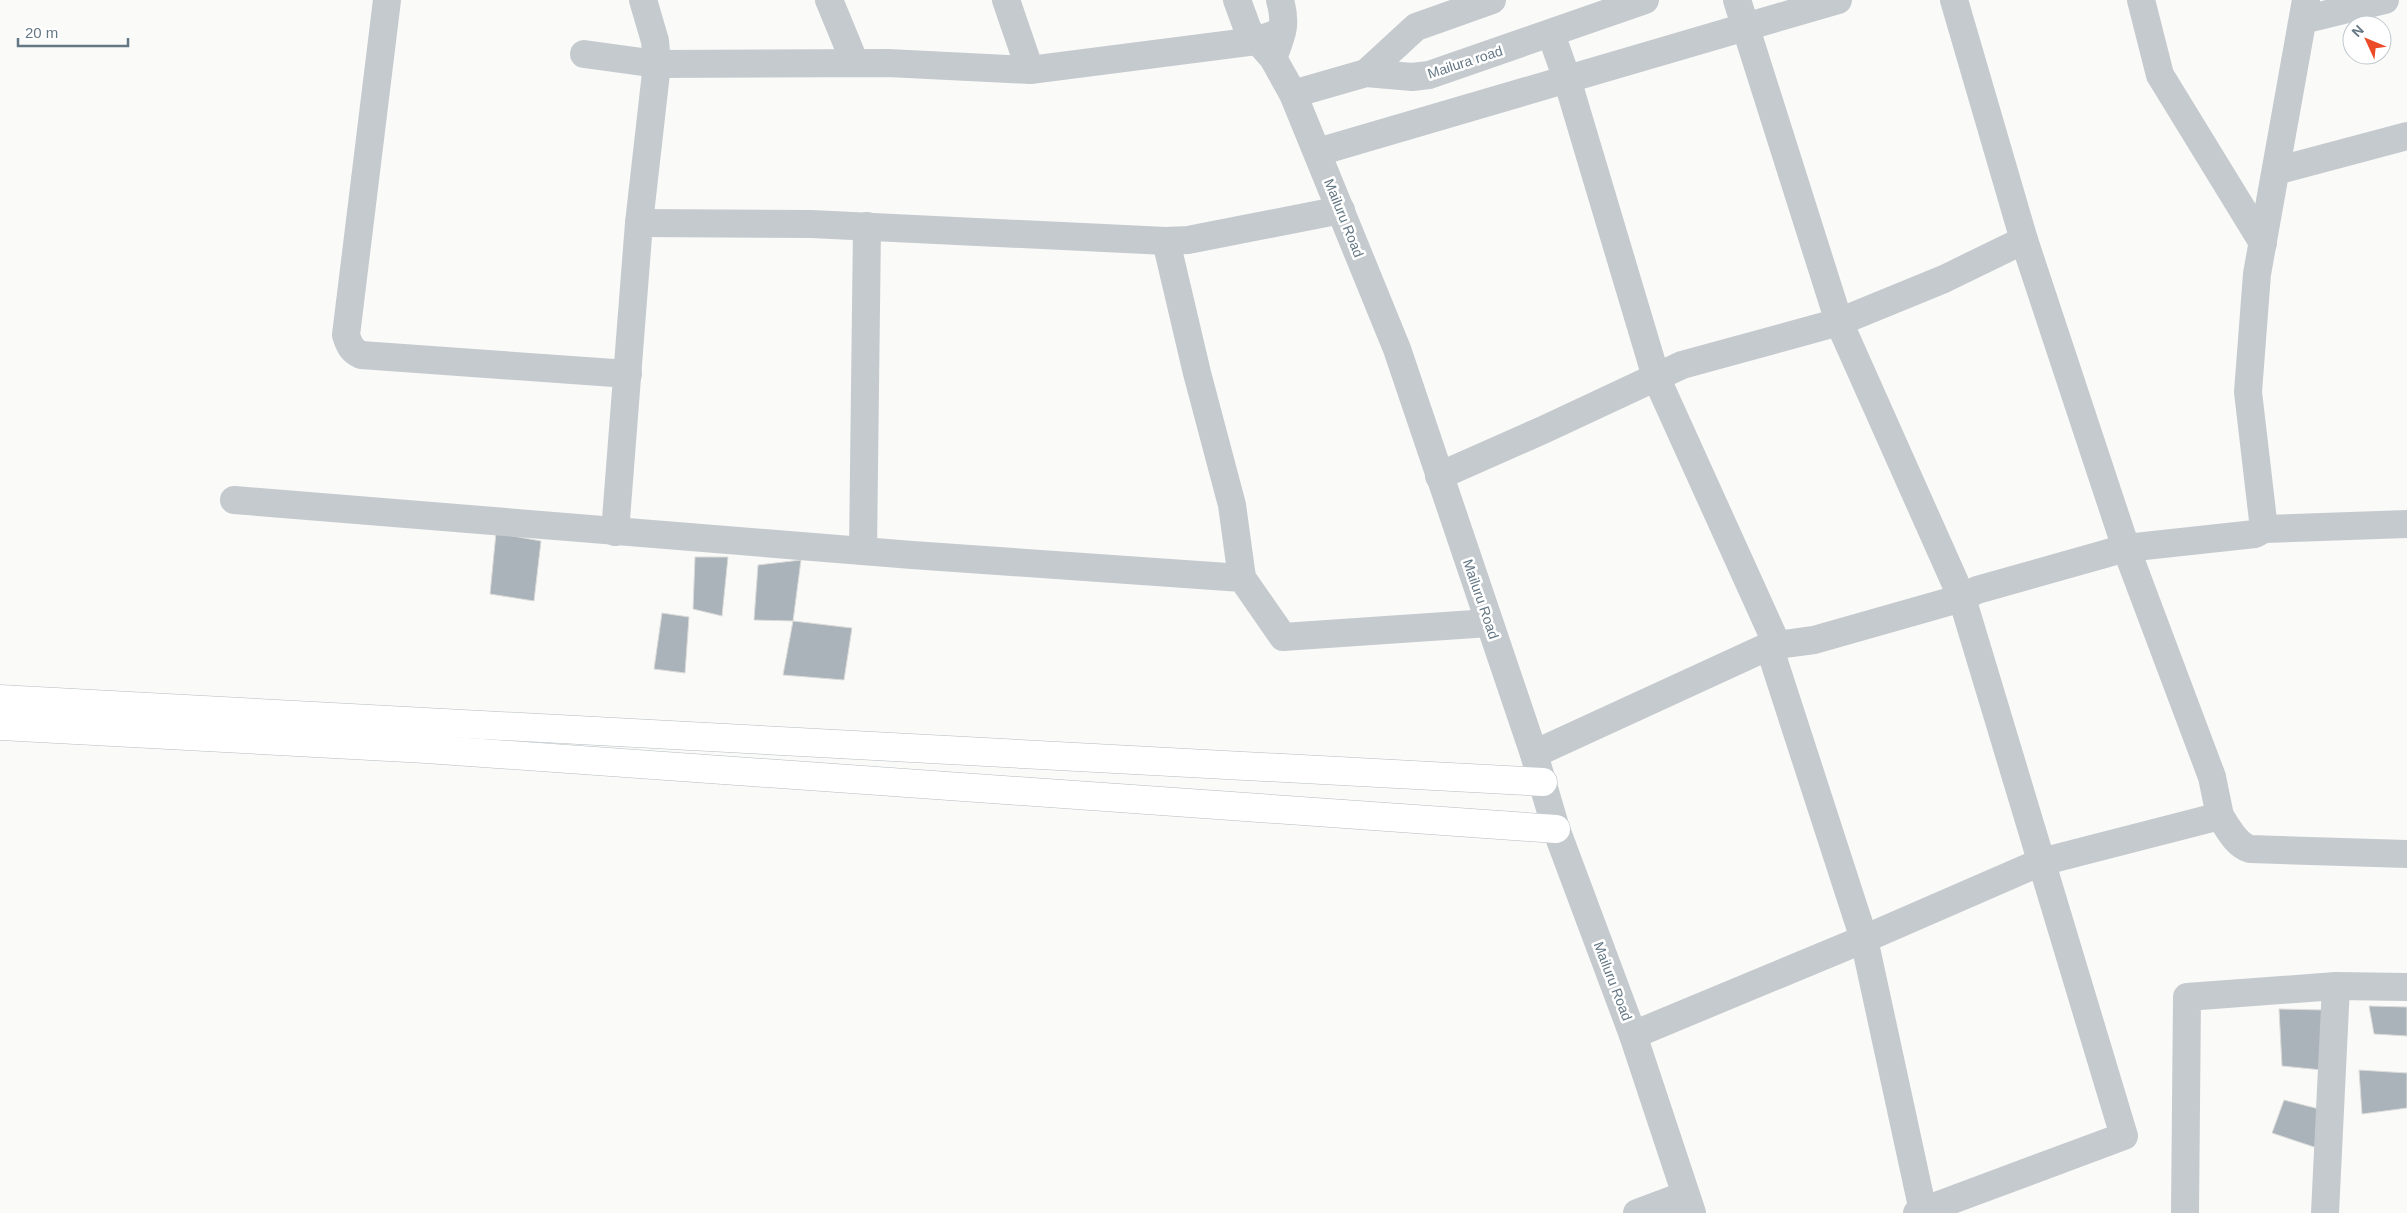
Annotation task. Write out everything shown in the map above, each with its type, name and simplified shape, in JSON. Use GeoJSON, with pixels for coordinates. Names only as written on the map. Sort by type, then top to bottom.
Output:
{"type":"FeatureCollection","features":[{"type":"Feature","properties":{"kind":"main road"},"geometry":{"type":"LineString","coordinates":[[0,699],[1543,782]]}},
{"type":"Feature","properties":{"kind":"main road"},"geometry":{"type":"LineString","coordinates":[[0,726],[436,750],[1556,829]]}},
{"type":"Feature","properties":{"kind":"street"},"geometry":{"type":"LineString","coordinates":[[388,0],[346,335],[348,344],[355,352],[362,355],[628,374]]}},
{"type":"Feature","properties":{"kind":"street"},"geometry":{"type":"LineString","coordinates":[[615,532],[639,223],[657,64],[655,41],[642,0]]}},
{"type":"Feature","properties":{"kind":"street"},"geometry":{"type":"LineString","coordinates":[[829,0],[855,63]]}},
{"type":"Feature","properties":{"kind":"street"},"geometry":{"type":"LineString","coordinates":[[1006,0],[1030,70]]}},
{"type":"Feature","properties":{"kind":"street","name":"Mailuru Road"},"geometry":{"type":"LineString","coordinates":[[1237,0],[1248,30],[1265,50],[1293,94],[1397,350],[1534,754],[1556,829],[1633,1035],[1688,1204]]}},
{"type":"Feature","properties":{"kind":"street"},"geometry":{"type":"LineString","coordinates":[[584,54],[657,64],[855,63],[1030,70],[1265,50],[1283,32],[1284,16],[1280,0]]}},
{"type":"Feature","properties":{"kind":"street"},"geometry":{"type":"LineString","coordinates":[[1293,94],[1366,73],[1416,27],[1492,0]]}},
{"type":"Feature","properties":{"kind":"street","name":"Mailura road"},"geometry":{"type":"LineString","coordinates":[[1366,73],[1420,77],[1551,34],[1646,0]]}},
{"type":"Feature","properties":{"kind":"street"},"geometry":{"type":"LineString","coordinates":[[1737,0],[1839,322],[1962,598],[2124,1136],[1920,1212],[1864,939],[1769,646]]}},
{"type":"Feature","properties":{"kind":"street"},"geometry":{"type":"LineString","coordinates":[[1318,152],[1838,0]]}},
{"type":"Feature","properties":{"kind":"street"},"geometry":{"type":"LineString","coordinates":[[1954,0],[2024,240],[2126,548],[2212,777],[2220,816],[2238,842],[2250,849],[2407,854]]}},
{"type":"Feature","properties":{"kind":"street"},"geometry":{"type":"LineString","coordinates":[[2141,0],[2160,75],[2263,243]]}},
{"type":"Feature","properties":{"kind":"street"},"geometry":{"type":"LineString","coordinates":[[2264,529],[2248,392],[2257,274],[2304,10],[2385,0]]}},
{"type":"Feature","properties":{"kind":"street"},"geometry":{"type":"LineString","coordinates":[[1551,34],[1567,79],[1656,377],[1775,640],[1769,646]]}},
{"type":"Feature","properties":{"kind":"street"},"geometry":{"type":"LineString","coordinates":[[2276,171],[2407,136]]}},
{"type":"Feature","properties":{"kind":"street"},"geometry":{"type":"LineString","coordinates":[[639,223],[811,224],[1166,241],[1188,240],[1341,210]]}},
{"type":"Feature","properties":{"kind":"street"},"geometry":{"type":"LineString","coordinates":[[863,551],[867,226]]}},
{"type":"Feature","properties":{"kind":"street"},"geometry":{"type":"LineString","coordinates":[[1439,476],[1543,430],[1682,364],[1839,322],[1944,278],[2024,240]]}},
{"type":"Feature","properties":{"kind":"street"},"geometry":{"type":"LineString","coordinates":[[1166,241],[1196,373],[1232,505],[1242,578],[1283,637],[1489,623]]}},
{"type":"Feature","properties":{"kind":"street"},"geometry":{"type":"LineString","coordinates":[[234,500],[615,532],[1120,571],[1242,578]]}},
{"type":"Feature","properties":{"kind":"street"},"geometry":{"type":"LineString","coordinates":[[1534,754],[1769,646],[1814,640],[1962,598],[1977,590],[2126,548],[2255,534],[2264,529],[2407,524]]}},
{"type":"Feature","properties":{"kind":"street"},"geometry":{"type":"LineString","coordinates":[[1633,1035],[1864,939],[2041,862],[2220,816]]}},
{"type":"Feature","properties":{"kind":"street"},"geometry":{"type":"LineString","coordinates":[[2325,1213],[2336,986]]}},
{"type":"Feature","properties":{"kind":"street"},"geometry":{"type":"LineString","coordinates":[[2185,1213],[2186,998],[2336,986],[2407,987]]}},
{"type":"Feature","properties":{"kind":"street"},"geometry":{"type":"LineString","coordinates":[[1637,1213],[1688,1204]]}},
{"type":"Feature","properties":{"kind":"building"},"geometry":{"type":"Polygon","coordinates":[[[496,533],[541,541],[534,601],[490,594],[496,533]]]}},
{"type":"Feature","properties":{"kind":"building"},"geometry":{"type":"Polygon","coordinates":[[[695,557],[728,557],[722,616],[693,609],[695,557]]]}},
{"type":"Feature","properties":{"kind":"building"},"geometry":{"type":"Polygon","coordinates":[[[801,560],[793,621],[754,620],[758,565],[801,560]]]}},
{"type":"Feature","properties":{"kind":"building"},"geometry":{"type":"Polygon","coordinates":[[[662,613],[689,617],[685,673],[654,669],[662,613]]]}},
{"type":"Feature","properties":{"kind":"building"},"geometry":{"type":"Polygon","coordinates":[[[793,621],[852,628],[844,680],[783,675],[793,621]]]}},
{"type":"Feature","properties":{"kind":"building"},"geometry":{"type":"Polygon","coordinates":[[[2369,1006],[2407,1007],[2407,1036],[2374,1034],[2369,1006]]]}},
{"type":"Feature","properties":{"kind":"building"},"geometry":{"type":"Polygon","coordinates":[[[2279,1009],[2326,1010],[2322,1070],[2282,1066],[2279,1009]]]}},
{"type":"Feature","properties":{"kind":"building"},"geometry":{"type":"Polygon","coordinates":[[[2359,1070],[2407,1073],[2407,1108],[2362,1114],[2359,1070]]]}},
{"type":"Feature","properties":{"kind":"building"},"geometry":{"type":"Polygon","coordinates":[[[2284,1100],[2323,1110],[2323,1150],[2272,1133],[2284,1100]]]}}]}
